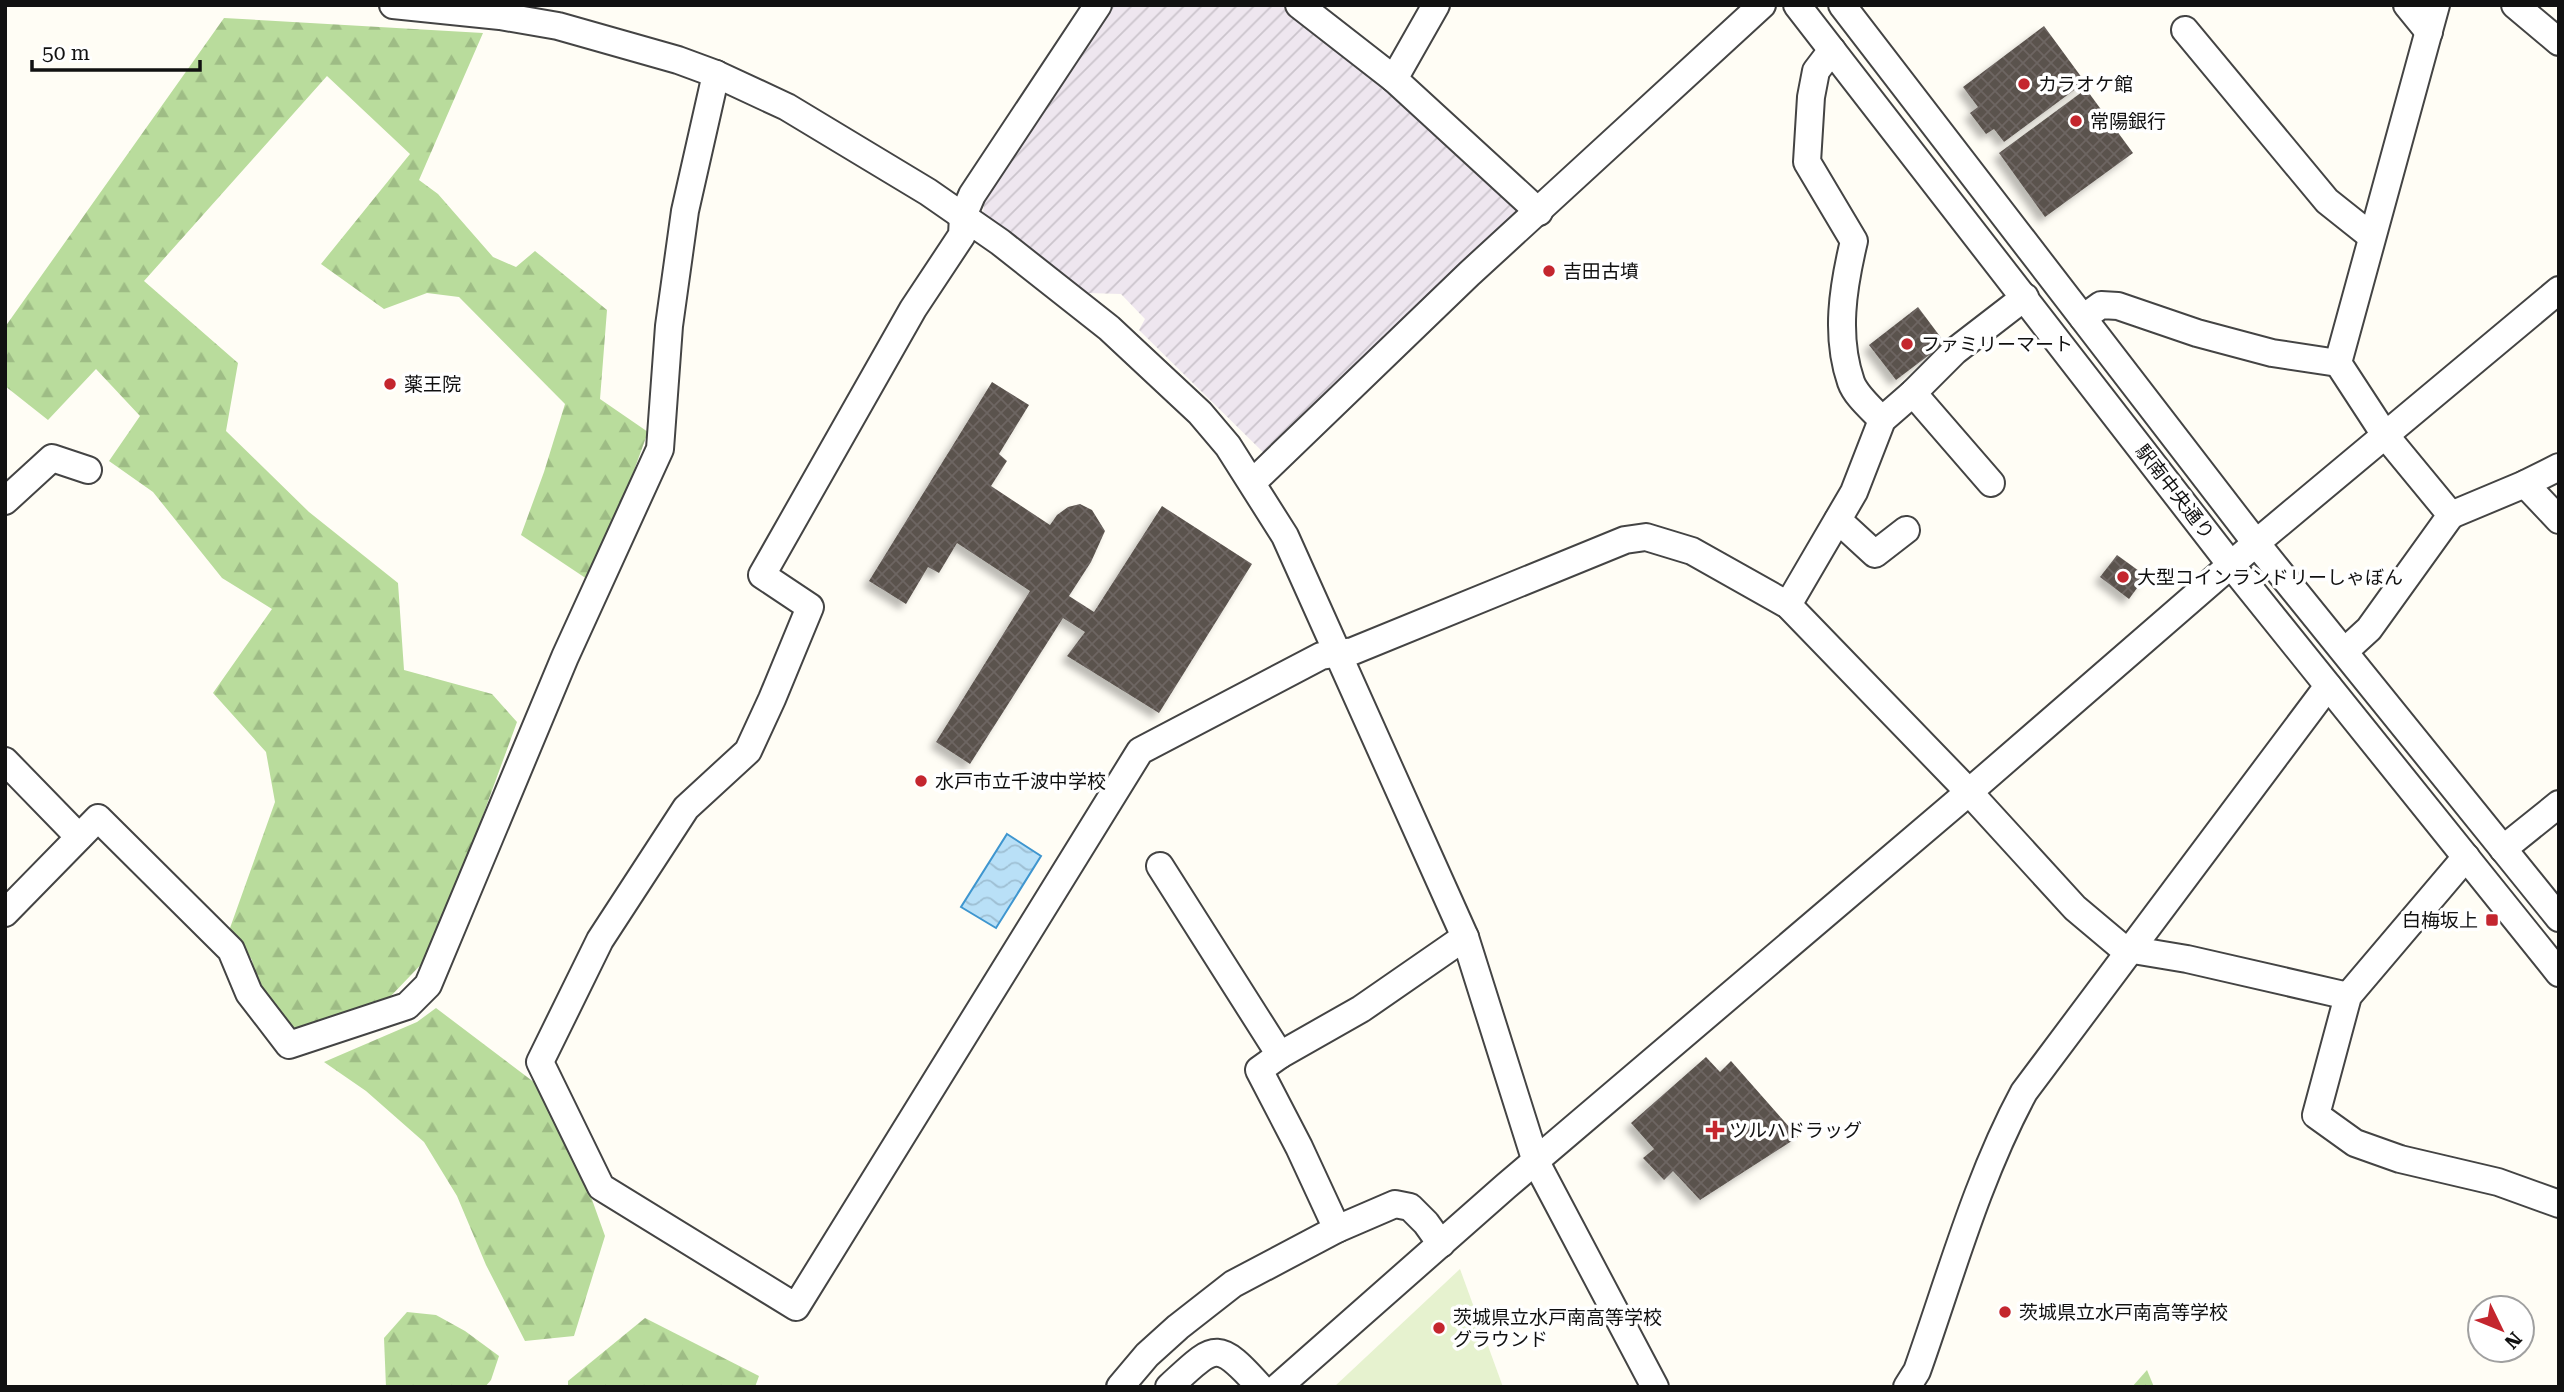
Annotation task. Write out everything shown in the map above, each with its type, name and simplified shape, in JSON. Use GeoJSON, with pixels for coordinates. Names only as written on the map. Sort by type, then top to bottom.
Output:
{"type":"FeatureCollection","features":[{"type":"Feature","properties":{"kind":"street"},"geometry":{"type":"LineString","coordinates":[[393,5],[500,16],[558,26],[678,60],[787,107],[964,216],[1063,290],[1151,365],[1200,413],[1228,446],[1253,482],[1285,536],[1465,937],[1536,1162],[1655,1387]]}},
{"type":"Feature","properties":{"kind":"street"},"geometry":{"type":"LineString","coordinates":[[1098,5],[972,195],[964,216],[962,235],[913,309],[762,575],[810,607],[748,751],[687,807],[600,940],[540,1062],[601,1187],[796,1307],[1140,751],[1321,656],[1353,651],[1625,540],[1646,537],[1692,551],[1788,605],[1969,792],[2075,908],[2119,945],[2348,996]]}},
{"type":"Feature","properties":{"kind":"street"},"geometry":{"type":"LineString","coordinates":[[1299,5],[1394,79],[1539,212]]}},
{"type":"Feature","properties":{"kind":"street"},"geometry":{"type":"LineString","coordinates":[[1394,79],[1436,5]]}},
{"type":"Feature","properties":{"kind":"street"},"geometry":{"type":"LineString","coordinates":[[1253,482],[1469,274],[1762,5]]}},
{"type":"Feature","properties":{"kind":"street","name":"駅南中央通り"},"geometry":{"type":"LineString","coordinates":[[1797,5],[2231,565],[2559,973]]}},
{"type":"Feature","properties":{"kind":"street","name":"駅南中央通り"},"geometry":{"type":"LineString","coordinates":[[1842,5],[2256,542],[2559,918]]}},
{"type":"Feature","properties":{"kind":"street"},"geometry":{"type":"LineString","coordinates":[[2407,5],[2429,32]]}},
{"type":"Feature","properties":{"kind":"street"},"geometry":{"type":"LineString","coordinates":[[2436,5],[2338,363],[2385,435],[2451,515]]}},
{"type":"Feature","properties":{"kind":"street"},"geometry":{"type":"LineString","coordinates":[[2515,5],[2559,42]]}},
{"type":"Feature","properties":{"kind":"street"},"geometry":{"type":"LineString","coordinates":[[2185,30],[2326,201],[2371,236]]}},
{"type":"Feature","properties":{"kind":"street"},"geometry":{"type":"LineString","coordinates":[[1832,50],[1816,71],[1811,97],[1807,162],[1854,241],[1843,290],[1845,353],[1852,383],[1882,420]]}},
{"type":"Feature","properties":{"kind":"street"},"geometry":{"type":"LineString","coordinates":[[5,913],[97,818],[231,950],[249,992],[289,1045],[407,1006],[428,985],[565,657],[660,449],[669,326],[685,211],[716,75]]}},
{"type":"Feature","properties":{"kind":"street"},"geometry":{"type":"LineString","coordinates":[[1278,1387],[2256,542],[2559,290]]}},
{"type":"Feature","properties":{"kind":"street"},"geometry":{"type":"LineString","coordinates":[[1788,605],[1854,492],[1882,420],[1955,351],[2025,297]]}},
{"type":"Feature","properties":{"kind":"street"},"geometry":{"type":"LineString","coordinates":[[2083,318],[2101,305],[2118,306],[2197,333],[2272,353],[2338,363]]}},
{"type":"Feature","properties":{"kind":"street"},"geometry":{"type":"LineString","coordinates":[[1913,393],[1991,483]]}},
{"type":"Feature","properties":{"kind":"street"},"geometry":{"type":"LineString","coordinates":[[5,501],[52,458],[88,470]]}},
{"type":"Feature","properties":{"kind":"street"},"geometry":{"type":"LineString","coordinates":[[2344,651],[2369,629],[2451,515],[2559,467]]}},
{"type":"Feature","properties":{"kind":"street"},"geometry":{"type":"LineString","coordinates":[[2525,484],[2559,520]]}},
{"type":"Feature","properties":{"kind":"street"},"geometry":{"type":"LineString","coordinates":[[1838,520],[1875,554],[1906,530]]}},
{"type":"Feature","properties":{"kind":"street"},"geometry":{"type":"LineString","coordinates":[[1908,1387],[1917,1371],[2008,1122],[2024,1092],[2133,950],[2328,686]]}},
{"type":"Feature","properties":{"kind":"street"},"geometry":{"type":"LineString","coordinates":[[5,761],[79,837]]}},
{"type":"Feature","properties":{"kind":"street"},"geometry":{"type":"LineString","coordinates":[[2503,849],[2559,804]]}},
{"type":"Feature","properties":{"kind":"street"},"geometry":{"type":"LineString","coordinates":[[2466,857],[2348,996],[2316,1115],[2355,1143],[2400,1159],[2498,1182],[2559,1204]]}},
{"type":"Feature","properties":{"kind":"street"},"geometry":{"type":"LineString","coordinates":[[1160,866],[1280,1055]]}},
{"type":"Feature","properties":{"kind":"street"},"geometry":{"type":"LineString","coordinates":[[1337,1229],[1259,1070],[1361,1009],[1465,937]]}},
{"type":"Feature","properties":{"kind":"street"},"geometry":{"type":"LineString","coordinates":[[1121,1387],[1155,1348],[1233,1284],[1337,1229],[1395,1204],[1410,1207],[1441,1244]]}},
{"type":"Feature","properties":{"kind":"street"},"geometry":{"type":"LineString","coordinates":[[1169,1387],[1202,1356],[1220,1352],[1235,1359],[1260,1387]]}},
{"type":"Feature","properties":{"kind":"shaded area"},"geometry":{"type":"Polygon","coordinates":[[[1110,5],[1283,5],[1371,73],[1525,208],[1269,458],[1139,330],[1145,319],[1121,294],[1087,293],[983,213],[985,198],[1110,5]]]}},
{"type":"Feature","properties":{"kind":"green space"},"geometry":{"type":"Polygon","coordinates":[[[224,18],[483,33],[419,180],[438,194],[493,257],[516,267],[535,251],[607,310],[600,399],[648,432],[593,583],[521,535],[565,404],[459,297],[427,293],[384,309],[321,264],[410,154],[327,76],[144,281],[238,363],[226,431],[309,512],[398,583],[404,670],[492,694],[517,722],[433,952],[389,998],[295,1031],[258,992],[252,960],[230,928],[275,802],[266,752],[213,693],[272,609],[222,578],[153,492],[109,461],[140,416],[96,369],[48,420],[5,386],[5,327],[224,18]]]}},
{"type":"Feature","properties":{"kind":"green space"},"geometry":{"type":"Polygon","coordinates":[[[436,1008],[543,1089],[575,1152],[605,1236],[574,1336],[525,1341],[486,1265],[457,1196],[424,1142],[366,1091],[324,1062],[417,1022],[436,1008]]]}},
{"type":"Feature","properties":{"kind":"green space","name":"茨城県立水戸南高等学校 グラウンド"},"geometry":{"type":"Polygon","coordinates":[[[1460,1269],[1503,1387],[1334,1387],[1460,1269]]]}},
{"type":"Feature","properties":{"kind":"green space"},"geometry":{"type":"Polygon","coordinates":[[[407,1312],[436,1315],[465,1331],[499,1356],[491,1380],[485,1387],[386,1387],[384,1338],[407,1312]]]}},
{"type":"Feature","properties":{"kind":"green space"},"geometry":{"type":"Polygon","coordinates":[[[645,1318],[759,1376],[755,1387],[568,1387],[568,1381],[645,1318]]]}},
{"type":"Feature","properties":{"kind":"green space"},"geometry":{"type":"Polygon","coordinates":[[[2147,1370],[2154,1387],[2132,1387],[2147,1370]]]}},
{"type":"Feature","properties":{"kind":"water"},"geometry":{"type":"Polygon","coordinates":[[[1007,834],[1041,856],[996,928],[961,907],[1007,834]]]}},
{"type":"Feature","properties":{"kind":"building","name":"カラオケ館"},"geometry":{"type":"Polygon","coordinates":[[[2044,26],[2085,82],[2004,142],[1994,129],[1986,134],[1970,113],[1978,107],[1963,87],[2044,26]]]}},
{"type":"Feature","properties":{"kind":"building","name":"常陽銀行"},"geometry":{"type":"Polygon","coordinates":[[[2086,89],[2133,153],[2045,217],[1999,153],[2086,89]]]}},
{"type":"Feature","properties":{"kind":"building","name":"ファミリーマート"},"geometry":{"type":"Polygon","coordinates":[[[1918,307],[1945,343],[1896,380],[1869,345],[1918,307]]]}},
{"type":"Feature","properties":{"kind":"building"},"geometry":{"type":"Polygon","coordinates":[[[992,382],[1029,405],[999,454],[1007,461],[991,486],[1050,525],[1057,515],[1068,507],[1080,504],[1092,510],[1105,531],[1091,562],[1069,596],[1094,612],[1162,506],[1252,564],[1159,713],[1067,656],[1085,632],[1063,618],[970,764],[936,742],[1030,591],[957,543],[939,573],[928,567],[906,604],[869,581],[992,382]]]}},
{"type":"Feature","properties":{"kind":"building","name":"大型コインランドリーしゃぼん"},"geometry":{"type":"Polygon","coordinates":[[[2117,555],[2146,576],[2129,599],[2100,577],[2117,555]]]}},
{"type":"Feature","properties":{"kind":"building","name":"ツルハドラッグ"},"geometry":{"type":"Polygon","coordinates":[[[1706,1057],[1720,1072],[1731,1061],[1798,1137],[1700,1200],[1673,1171],[1664,1180],[1643,1158],[1654,1149],[1631,1123],[1706,1057]]]}},
{"type":"Feature","properties":{"kind":"place","name":"カラオケ館"},"geometry":{"type":"Point","coordinates":[2024,84]}},
{"type":"Feature","properties":{"kind":"place","name":"常陽銀行"},"geometry":{"type":"Point","coordinates":[2076,121]}},
{"type":"Feature","properties":{"kind":"place","name":"吉田古墳"},"geometry":{"type":"Point","coordinates":[1549,271]}},
{"type":"Feature","properties":{"kind":"place","name":"ファミリーマート"},"geometry":{"type":"Point","coordinates":[1907,344]}},
{"type":"Feature","properties":{"kind":"place","name":"薬王院"},"geometry":{"type":"Point","coordinates":[390,384]}},
{"type":"Feature","properties":{"kind":"place","name":"大型コインランドリーしゃぼん"},"geometry":{"type":"Point","coordinates":[2123,577]}},
{"type":"Feature","properties":{"kind":"place","name":"水戸市立千波中学校"},"geometry":{"type":"Point","coordinates":[921,781]}},
{"type":"Feature","properties":{"kind":"place","name":"白梅坂上"},"geometry":{"type":"Point","coordinates":[2492,920]}},
{"type":"Feature","properties":{"kind":"place","name":"ツルハドラッグ"},"geometry":{"type":"Point","coordinates":[1715,1130]}},
{"type":"Feature","properties":{"kind":"place","name":"茨城県立水戸南高等学校"},"geometry":{"type":"Point","coordinates":[2005,1312]}},
{"type":"Feature","properties":{"kind":"place","name":"茨城県立水戸南高等学校 グラウンド"},"geometry":{"type":"Point","coordinates":[1439,1328]}}]}
